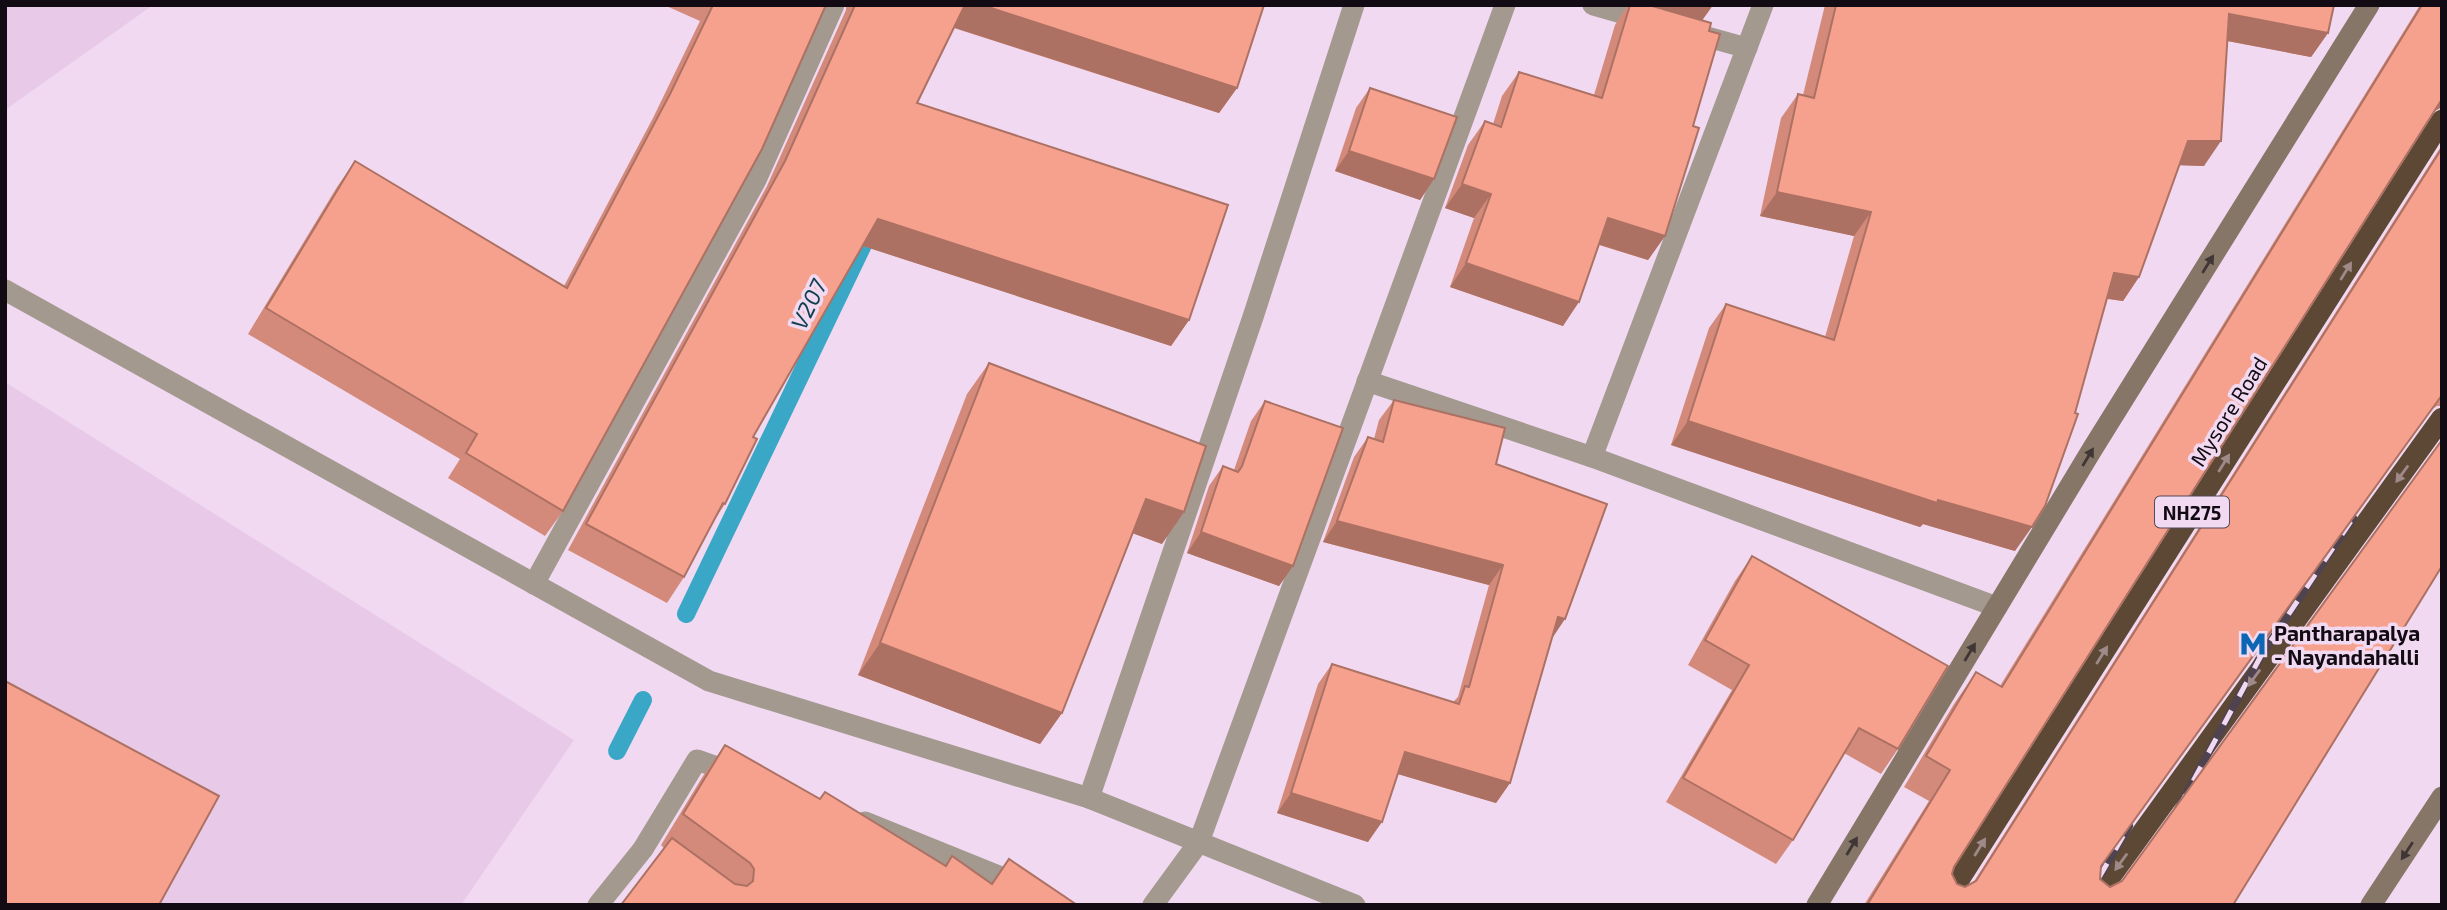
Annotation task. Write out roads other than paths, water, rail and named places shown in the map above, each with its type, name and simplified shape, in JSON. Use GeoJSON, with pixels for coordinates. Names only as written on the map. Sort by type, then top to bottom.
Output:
{"type":"FeatureCollection","features":[{"type":"Feature","properties":{"kind":"highway","name":"Mysore Road"},"geometry":{"type":"LineString","coordinates":[[1943,905],[2442,120]]}},
{"type":"Feature","properties":{"kind":"highway"},"geometry":{"type":"LineString","coordinates":[[2090,905],[2442,418]]}},
{"type":"Feature","properties":{"kind":"street"},"geometry":{"type":"LineString","coordinates":[[534,584],[756,180],[834,5]]}},
{"type":"Feature","properties":{"kind":"street"},"geometry":{"type":"LineString","coordinates":[[1089,799],[1253,317],[1354,5]]}},
{"type":"Feature","properties":{"kind":"street"},"geometry":{"type":"LineString","coordinates":[[1153,905],[1199,842],[1505,5]]}},
{"type":"Feature","properties":{"kind":"street"},"geometry":{"type":"LineString","coordinates":[[1593,5],[1747,48]]}},
{"type":"Feature","properties":{"kind":"street"},"geometry":{"type":"LineString","coordinates":[[1592,457],[1763,5]]}},
{"type":"Feature","properties":{"kind":"street"},"geometry":{"type":"LineString","coordinates":[[1817,905],[1997,607],[2369,5]]}},
{"type":"Feature","properties":{"kind":"street"},"geometry":{"type":"LineString","coordinates":[[5,290],[709,681],[1089,799],[1355,905]]}},
{"type":"Feature","properties":{"kind":"street"},"geometry":{"type":"LineString","coordinates":[[1367,381],[1592,457],[1997,607]]}},
{"type":"Feature","properties":{"kind":"street"},"geometry":{"type":"LineString","coordinates":[[598,905],[643,849],[697,760],[758,782]]}},
{"type":"Feature","properties":{"kind":"street"},"geometry":{"type":"LineString","coordinates":[[2371,905],[2442,797]]}},
{"type":"Feature","properties":{"kind":"street"},"geometry":{"type":"LineString","coordinates":[[843,813],[1028,888],[1060,905]]}},
{"type":"Feature","properties":{"kind":"street"},"geometry":{"type":"LineString","coordinates":[[643,849],[665,865]]}},
{"type":"Feature","properties":{"kind":"waterway","name":"V207"},"geometry":{"type":"LineString","coordinates":[[686,614],[873,224]]}},
{"type":"Feature","properties":{"kind":"waterway","name":"V207"},"geometry":{"type":"LineString","coordinates":[[617,751],[643,700]]}},
{"type":"Feature","properties":{"kind":"railway"},"geometry":{"type":"LineString","coordinates":[[2178,809],[2262,654],[2353,518]]}},
{"type":"Feature","properties":{"kind":"railway"},"geometry":{"type":"LineString","coordinates":[[2083,905],[2129,826]]}},
{"type":"Feature","properties":{"kind":"place","name":"Pantharapalya - Nayandahalli"},"geometry":{"type":"Point","coordinates":[2253,644]}}]}
